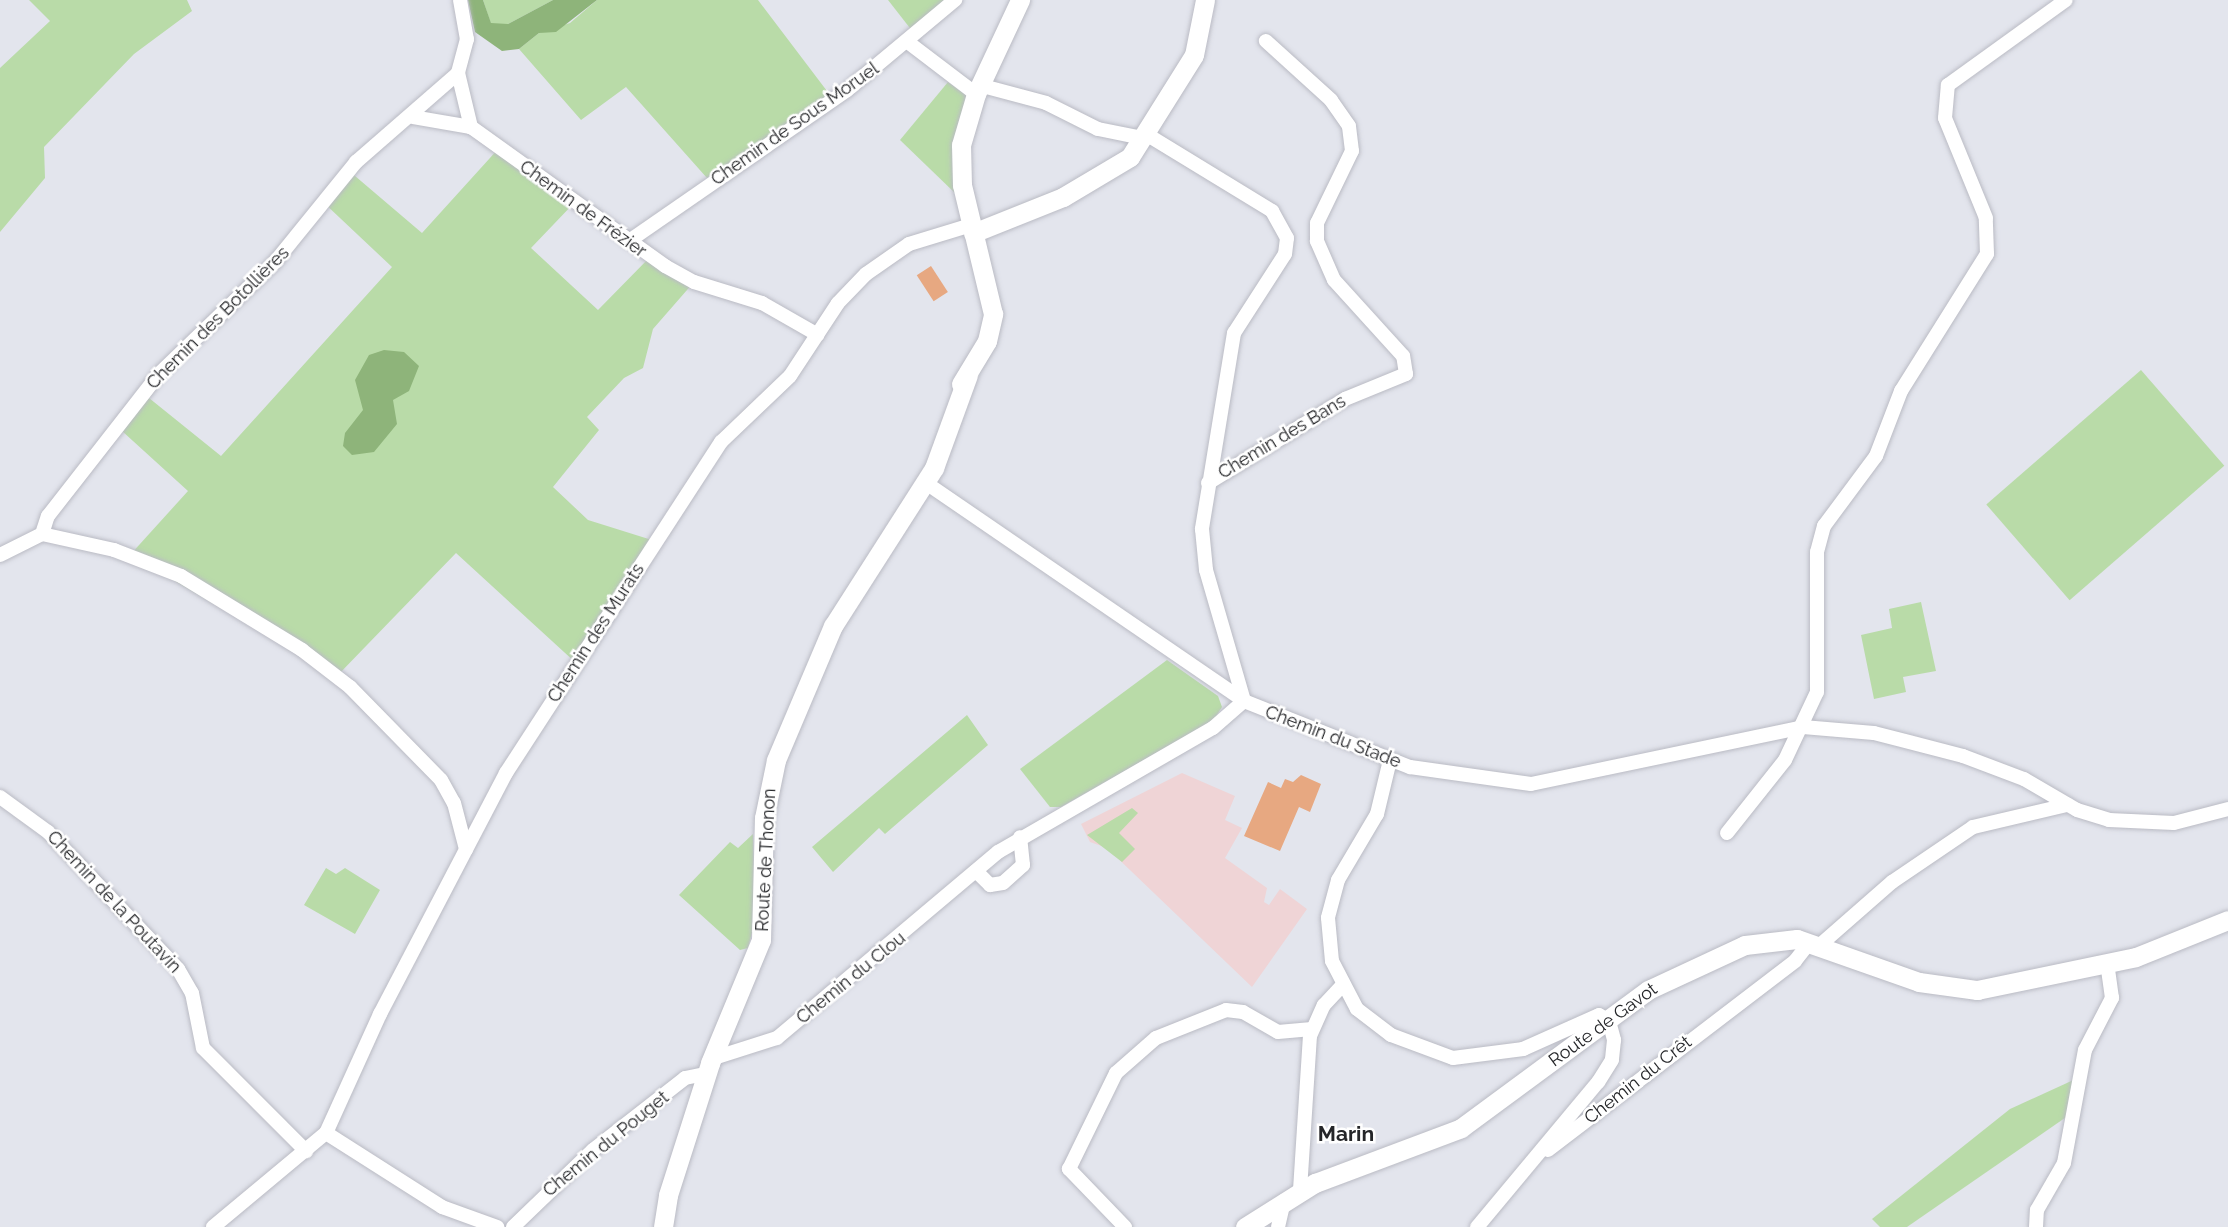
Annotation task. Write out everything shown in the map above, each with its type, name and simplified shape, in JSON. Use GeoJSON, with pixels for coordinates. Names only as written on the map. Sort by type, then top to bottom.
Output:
{"type":"FeatureCollection","features":[{"type":"Feature","properties":{"kind":"street"},"geometry":{"type":"LineString","coordinates":[[413,117],[471,127],[458,73],[467,40],[460,0]]}},
{"type":"Feature","properties":{"kind":"street","name":"Chemin de Sous Moruel"},"geometry":{"type":"LineString","coordinates":[[629,241],[909,43],[955,0]]}},
{"type":"Feature","properties":{"kind":"street","name":"Route de Thonon"},"geometry":{"type":"LineString","coordinates":[[663,1227],[668,1195],[709,1067],[761,940],[764,818],[776,760],[821,650],[921,479],[968,374],[987,341],[993,314],[972,229],[960,159],[977,90],[1020,0]]}},
{"type":"Feature","properties":{"kind":"street"},"geometry":{"type":"LineString","coordinates":[[972,229],[1114,171],[1144,136],[1194,55],[1205,0]]}},
{"type":"Feature","properties":{"kind":"street"},"geometry":{"type":"LineString","coordinates":[[1727,833],[1778,771],[1803,727],[1821,670],[1820,535],[1876,456],[1900,391],[1987,254],[1988,226],[1949,133],[1945,93],[1960,72],[2066,0]]}},
{"type":"Feature","properties":{"kind":"street","name":"Chemin des Bans"},"geometry":{"type":"LineString","coordinates":[[1208,482],[1345,399],[1406,374],[1403,356],[1334,280],[1317,241],[1319,218],[1352,152],[1349,126],[1331,100],[1266,41]]}},
{"type":"Feature","properties":{"kind":"street","name":"Chemin des Bans"},"geometry":{"type":"LineString","coordinates":[[909,43],[977,90],[1046,103],[1098,129],[1144,136],[1272,211],[1287,238],[1285,254],[1234,332],[1208,482],[1203,553],[1244,701]]}},
{"type":"Feature","properties":{"kind":"street","name":"Chemin des Botollières"},"geometry":{"type":"LineString","coordinates":[[42,534],[48,516],[159,374],[275,262],[348,170],[413,117],[458,73]]}},
{"type":"Feature","properties":{"kind":"street","name":"Chemin de Frézier"},"geometry":{"type":"LineString","coordinates":[[471,127],[644,252],[686,278],[762,303],[818,335]]}},
{"type":"Feature","properties":{"kind":"street","name":"Chemin des Murats"},"geometry":{"type":"LineString","coordinates":[[326,1133],[380,1014],[522,748],[706,462],[790,376],[844,295],[885,259],[925,237],[972,229]]}},
{"type":"Feature","properties":{"kind":"street","name":"Chemin du Stade"},"geometry":{"type":"LineString","coordinates":[[921,479],[1244,701],[1390,760],[1531,784],[1803,727],[1889,735],[1964,756],[2024,779],[2086,814],[2147,824],[2188,821],[2228,809]]}},
{"type":"Feature","properties":{"kind":"street"},"geometry":{"type":"LineString","coordinates":[[0,555],[42,534],[80,540],[169,570],[326,667],[441,780],[454,803],[467,849]]}},
{"type":"Feature","properties":{"kind":"street","name":"Chemin du Clou"},"geometry":{"type":"LineString","coordinates":[[709,1067],[776,1038],[976,871],[1020,838],[1213,728],[1244,701]]}},
{"type":"Feature","properties":{"kind":"street"},"geometry":{"type":"LineString","coordinates":[[1390,760],[1377,814],[1343,870],[1330,907],[1330,953],[1342,986],[1373,1024],[1435,1054],[1489,1057],[1532,1046],[1595,1016],[1609,1021],[1612,1060],[1540,1153]]}},
{"type":"Feature","properties":{"kind":"street","name":"Chemin de la Poutavin"},"geometry":{"type":"LineString","coordinates":[[0,797],[48,832],[178,969],[192,992],[203,1048],[306,1151]]}},
{"type":"Feature","properties":{"kind":"street","name":"Chemin du Crêt"},"geometry":{"type":"LineString","coordinates":[[1477,1227],[1540,1153],[1558,1145],[1892,882],[1973,827],[2067,805]]}},
{"type":"Feature","properties":{"kind":"street"},"geometry":{"type":"LineString","coordinates":[[976,871],[990,885],[1003,883],[1023,864],[1020,838]]}},
{"type":"Feature","properties":{"kind":"street","name":"Route de Gavot"},"geometry":{"type":"LineString","coordinates":[[1245,1227],[1292,1195],[1461,1128],[1662,983],[1733,950],[1771,939],[1815,944],[1919,982],[1962,990],[2005,987],[2107,964],[2174,945],[2228,920]]}},
{"type":"Feature","properties":{"kind":"street"},"geometry":{"type":"LineString","coordinates":[[2036,1227],[2037,1210],[2064,1163],[2085,1050],[2112,998],[2107,964]]}},
{"type":"Feature","properties":{"kind":"street"},"geometry":{"type":"LineString","coordinates":[[1278,1227],[1292,1195],[1312,1029],[1324,1005],[1342,986]]}},
{"type":"Feature","properties":{"kind":"street"},"geometry":{"type":"LineString","coordinates":[[1120,1225],[1069,1169],[1116,1073],[1156,1038],[1226,1010],[1237,1010],[1284,1033],[1312,1029]]}},
{"type":"Feature","properties":{"kind":"street","name":"Chemin du Pouget"},"geometry":{"type":"LineString","coordinates":[[513,1227],[556,1181],[602,1143],[690,1075],[709,1067]]}},
{"type":"Feature","properties":{"kind":"street"},"geometry":{"type":"LineString","coordinates":[[213,1227],[326,1133],[442,1207],[497,1227]]}},
{"type":"Feature","properties":{"kind":"shaded area"},"geometry":{"type":"Polygon","coordinates":[[[1182,773],[1235,796],[1225,820],[1242,828],[1225,858],[1267,888],[1264,902],[1269,905],[1280,889],[1307,909],[1252,987],[1107,848],[1090,842],[1081,824],[1182,773]]]}},
{"type":"Feature","properties":{"kind":"green space"},"geometry":{"type":"Polygon","coordinates":[[[29,0],[187,0],[192,11],[134,54],[44,147],[45,178],[0,232],[0,68],[50,21],[29,0]]]}},
{"type":"Feature","properties":{"kind":"green space"},"geometry":{"type":"Polygon","coordinates":[[[468,0],[483,0],[491,23],[508,24],[553,0],[597,0],[556,32],[539,33],[519,49],[502,51],[475,32],[468,0]]]}},
{"type":"Feature","properties":{"kind":"green space"},"geometry":{"type":"Polygon","coordinates":[[[483,0],[553,0],[508,24],[491,24],[483,0]]]}},
{"type":"Feature","properties":{"kind":"green space"},"geometry":{"type":"Polygon","coordinates":[[[597,0],[758,0],[830,95],[707,178],[626,87],[581,120],[519,49],[539,33],[570,23],[597,0]]]}},
{"type":"Feature","properties":{"kind":"green space"},"geometry":{"type":"Polygon","coordinates":[[[888,0],[947,0],[913,32],[888,0]]]}},
{"type":"Feature","properties":{"kind":"green space"},"geometry":{"type":"Polygon","coordinates":[[[948,82],[966,95],[957,195],[900,140],[948,82]]]}},
{"type":"Feature","properties":{"kind":"green space"},"geometry":{"type":"Polygon","coordinates":[[[499,148],[575,202],[531,248],[598,310],[650,257],[694,282],[653,329],[643,368],[624,378],[587,417],[599,430],[553,487],[588,520],[655,541],[576,663],[456,553],[337,676],[130,555],[188,491],[122,431],[149,398],[221,456],[392,267],[323,202],[348,170],[422,233],[499,148]]]}},
{"type":"Feature","properties":{"kind":"green space"},"geometry":{"type":"Polygon","coordinates":[[[384,350],[404,352],[419,366],[409,391],[393,400],[397,424],[374,452],[352,455],[343,446],[345,433],[363,410],[355,380],[369,355],[384,350]]]}},
{"type":"Feature","properties":{"kind":"green space"},"geometry":{"type":"Polygon","coordinates":[[[2141,370],[2224,466],[2070,600],[1986,504],[2141,370]]]}},
{"type":"Feature","properties":{"kind":"green space"},"geometry":{"type":"Polygon","coordinates":[[[1921,602],[1936,671],[1903,677],[1906,692],[1874,699],[1861,635],[1892,628],[1889,609],[1921,602]]]}},
{"type":"Feature","properties":{"kind":"green space"},"geometry":{"type":"Polygon","coordinates":[[[1167,660],[1218,696],[1222,707],[1213,721],[1061,807],[1050,807],[1020,769],[1167,660]]]}},
{"type":"Feature","properties":{"kind":"green space"},"geometry":{"type":"Polygon","coordinates":[[[967,715],[988,745],[885,834],[879,828],[833,872],[812,847],[967,715]]]}},
{"type":"Feature","properties":{"kind":"green space"},"geometry":{"type":"Polygon","coordinates":[[[1132,808],[1138,813],[1119,833],[1135,849],[1122,862],[1087,835],[1132,808]]]}},
{"type":"Feature","properties":{"kind":"green space"},"geometry":{"type":"Polygon","coordinates":[[[753,834],[755,921],[748,948],[740,950],[679,895],[730,842],[738,848],[753,834]]]}},
{"type":"Feature","properties":{"kind":"green space"},"geometry":{"type":"Polygon","coordinates":[[[326,868],[336,874],[345,868],[380,890],[355,934],[304,905],[326,868]]]}},
{"type":"Feature","properties":{"kind":"green space"},"geometry":{"type":"Polygon","coordinates":[[[2080,1077],[2075,1111],[1907,1227],[1880,1227],[1872,1219],[2010,1109],[2080,1077]]]}},
{"type":"Feature","properties":{"kind":"building"},"geometry":{"type":"Polygon","coordinates":[[[931,266],[948,292],[934,301],[917,275],[931,266]]]}},
{"type":"Feature","properties":{"kind":"building"},"geometry":{"type":"Polygon","coordinates":[[[1301,775],[1321,784],[1310,812],[1299,807],[1280,851],[1244,836],[1268,782],[1281,788],[1285,779],[1293,782],[1301,775]]]}},
{"type":"Feature","properties":{"kind":"district","name":"Marin"},"geometry":{"type":"Point","coordinates":[1346,1134]}}]}
